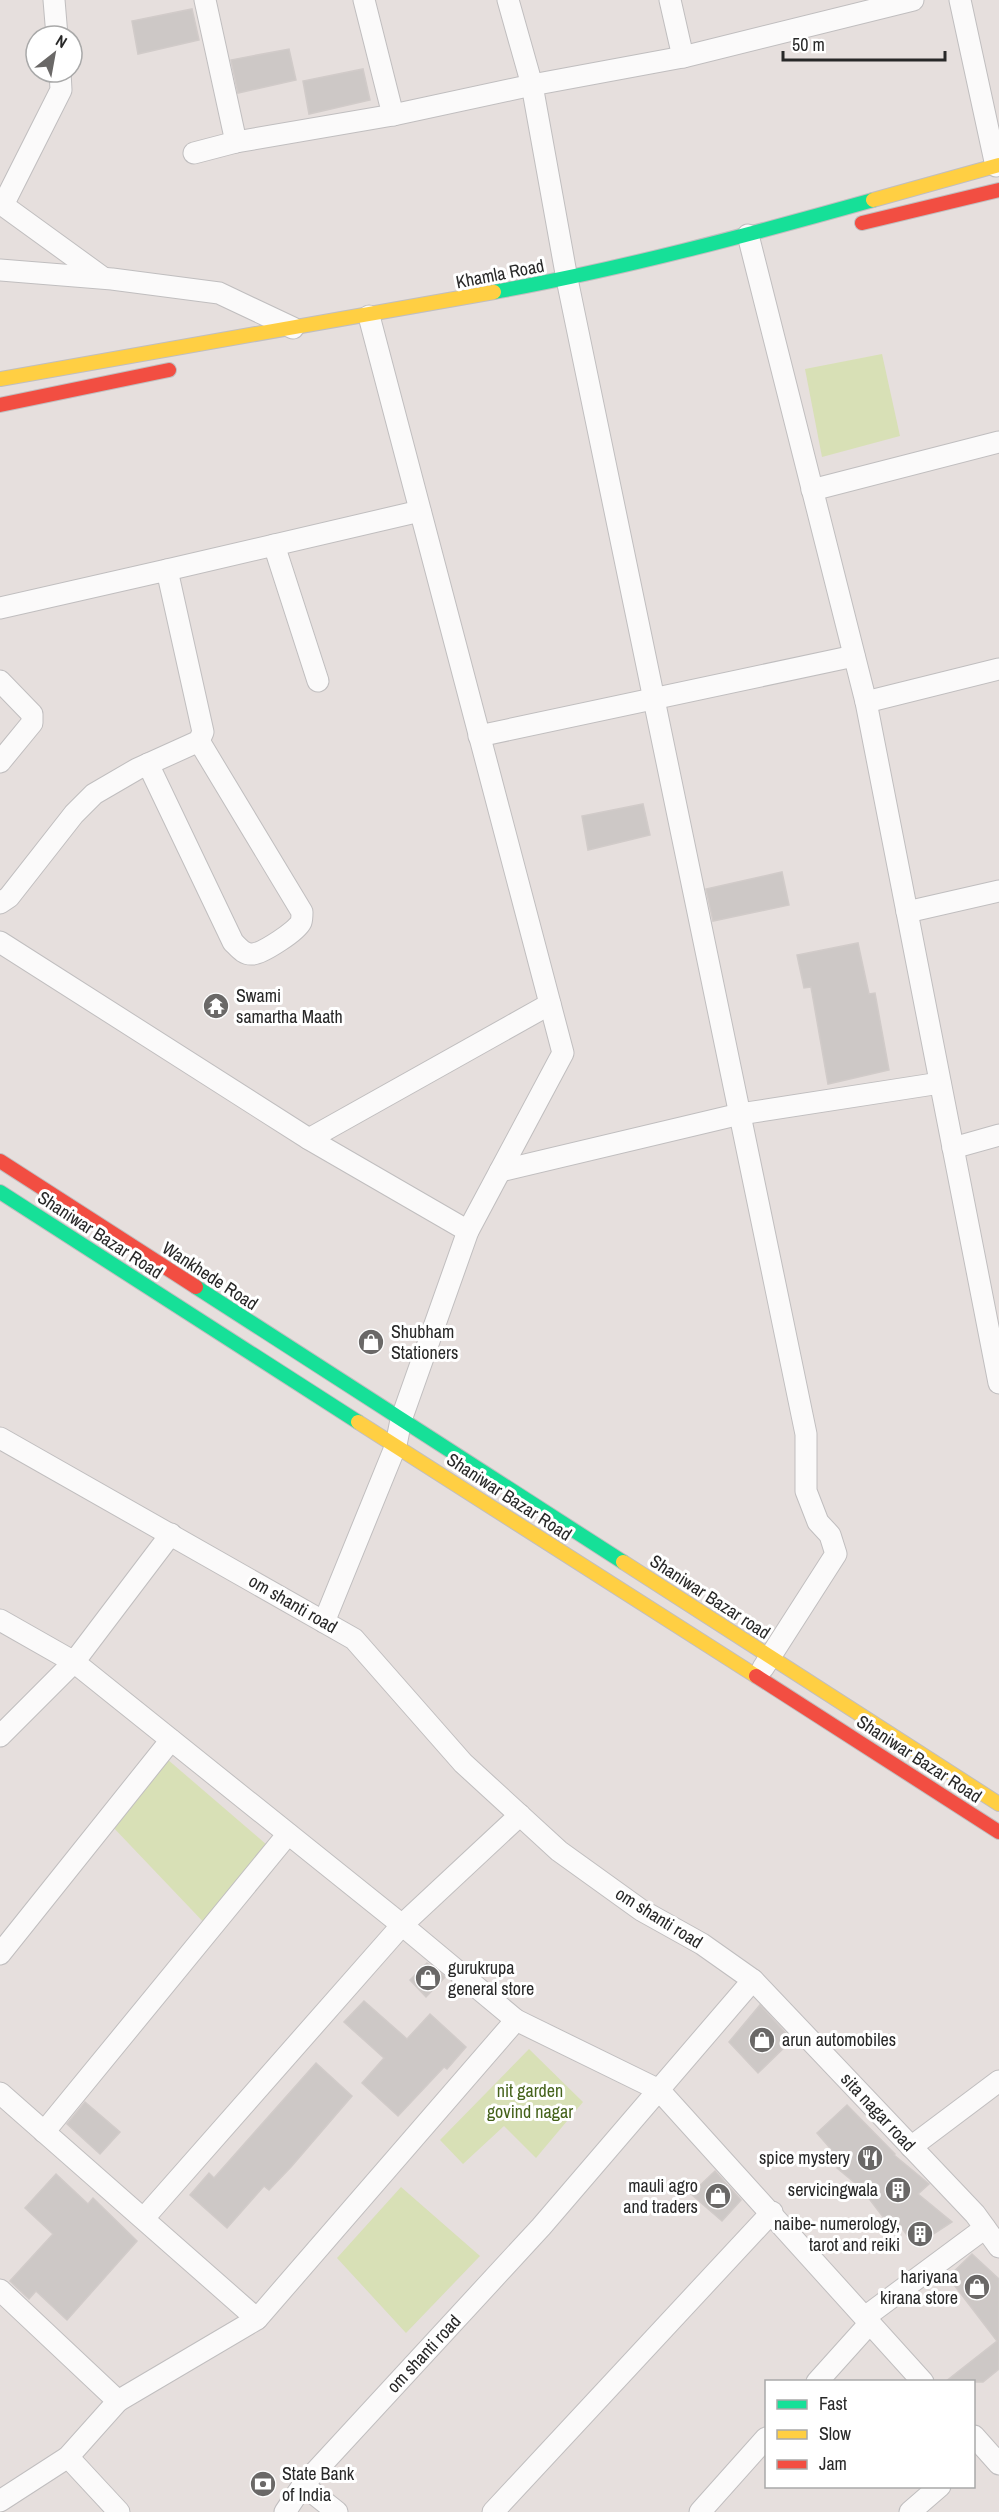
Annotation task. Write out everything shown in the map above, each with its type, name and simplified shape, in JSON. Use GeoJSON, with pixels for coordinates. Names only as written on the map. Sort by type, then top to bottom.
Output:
{"type":"FeatureCollection","features":[{"type":"Feature","properties":{"kind":"main road","name":"Khamla Road"},"geometry":{"type":"LineString","coordinates":[[0,379],[295,329],[372,326],[568,284],[754,243],[998,165]]}},
{"type":"Feature","properties":{"kind":"main road"},"geometry":{"type":"LineString","coordinates":[[851,225],[999,190]]}},
{"type":"Feature","properties":{"kind":"main road","name":"Khamla Road"},"geometry":{"type":"LineString","coordinates":[[417,320],[568,284]]}},
{"type":"Feature","properties":{"kind":"main road"},"geometry":{"type":"LineString","coordinates":[[0,405],[183,367]]}},
{"type":"Feature","properties":{"kind":"main road","name":"Wankhede Road"},"geometry":{"type":"LineString","coordinates":[[0,1161],[401,1420]]}},
{"type":"Feature","properties":{"kind":"main road","name":"Shaniwar Bazar Road"},"geometry":{"type":"LineString","coordinates":[[0,1192],[999,1832]]}},
{"type":"Feature","properties":{"kind":"main road","name":"Shaniwar Bazar road"},"geometry":{"type":"LineString","coordinates":[[401,1420],[999,1804]]}},
{"type":"Feature","properties":{"kind":"street"},"geometry":{"type":"LineString","coordinates":[[54,0],[56,24]]}},
{"type":"Feature","properties":{"kind":"street"},"geometry":{"type":"LineString","coordinates":[[205,0],[236,142]]}},
{"type":"Feature","properties":{"kind":"street"},"geometry":{"type":"LineString","coordinates":[[364,0],[393,115]]}},
{"type":"Feature","properties":{"kind":"street"},"geometry":{"type":"LineString","coordinates":[[508,0],[532,85],[568,284],[806,1434],[806,1491],[818,1522],[830,1535],[836,1554],[757,1677]]}},
{"type":"Feature","properties":{"kind":"street"},"geometry":{"type":"LineString","coordinates":[[670,0],[683,57]]}},
{"type":"Feature","properties":{"kind":"street"},"geometry":{"type":"LineString","coordinates":[[194,153],[236,142],[393,115],[532,85],[683,57],[913,0]]}},
{"type":"Feature","properties":{"kind":"street"},"geometry":{"type":"LineString","coordinates":[[960,0],[998,165]]}},
{"type":"Feature","properties":{"kind":"street"},"geometry":{"type":"LineString","coordinates":[[61,84],[61,90],[1,204],[102,278]]}},
{"type":"Feature","properties":{"kind":"street"},"geometry":{"type":"LineString","coordinates":[[754,243],[812,490],[866,702],[999,1383]]}},
{"type":"Feature","properties":{"kind":"street"},"geometry":{"type":"LineString","coordinates":[[0,270],[102,278],[219,293],[295,329]]}},
{"type":"Feature","properties":{"kind":"street"},"geometry":{"type":"LineString","coordinates":[[324,1622],[396,1445],[401,1420],[468,1231],[563,1053],[372,326]]}},
{"type":"Feature","properties":{"kind":"street"},"geometry":{"type":"LineString","coordinates":[[812,490],[999,442]]}},
{"type":"Feature","properties":{"kind":"street"},"geometry":{"type":"LineString","coordinates":[[0,608],[420,511]]}},
{"type":"Feature","properties":{"kind":"street"},"geometry":{"type":"LineString","coordinates":[[274,545],[318,681]]}},
{"type":"Feature","properties":{"kind":"street"},"geometry":{"type":"LineString","coordinates":[[148,764],[233,942],[243,952],[252,954],[293,931],[301,922],[302,912],[201,736],[167,570]]}},
{"type":"Feature","properties":{"kind":"street"},"geometry":{"type":"LineString","coordinates":[[479,736],[653,697],[854,656]]}},
{"type":"Feature","properties":{"kind":"street"},"geometry":{"type":"LineString","coordinates":[[866,702],[999,669]]}},
{"type":"Feature","properties":{"kind":"street"},"geometry":{"type":"LineString","coordinates":[[0,681],[32,714],[32,723],[0,762]]}},
{"type":"Feature","properties":{"kind":"street"},"geometry":{"type":"LineString","coordinates":[[0,903],[9,897],[74,814],[94,794],[201,736]]}},
{"type":"Feature","properties":{"kind":"street"},"geometry":{"type":"LineString","coordinates":[[201,736],[312,909]]}},
{"type":"Feature","properties":{"kind":"street"},"geometry":{"type":"LineString","coordinates":[[907,912],[999,891]]}},
{"type":"Feature","properties":{"kind":"street"},"geometry":{"type":"LineString","coordinates":[[0,942],[309,1139],[468,1231]]}},
{"type":"Feature","properties":{"kind":"street"},"geometry":{"type":"LineString","coordinates":[[309,1139],[550,1004]]}},
{"type":"Feature","properties":{"kind":"street"},"geometry":{"type":"LineString","coordinates":[[500,1171],[740,1114],[940,1083]]}},
{"type":"Feature","properties":{"kind":"street"},"geometry":{"type":"LineString","coordinates":[[953,1148],[999,1135]]}},
{"type":"Feature","properties":{"kind":"street","name":"om shanti road"},"geometry":{"type":"LineString","coordinates":[[0,1438],[354,1639],[463,1763],[559,1851],[641,1910],[702,1944],[753,1980],[541,2227],[303,2485],[285,2512]]}},
{"type":"Feature","properties":{"kind":"street"},"geometry":{"type":"LineString","coordinates":[[0,1736],[74,1662],[171,1534]]}},
{"type":"Feature","properties":{"kind":"street"},"geometry":{"type":"LineString","coordinates":[[0,1620],[74,1662],[402,1925],[516,2020],[659,2090],[772,2212],[921,2380]]}},
{"type":"Feature","properties":{"kind":"street"},"geometry":{"type":"LineString","coordinates":[[0,1954],[171,1740]]}},
{"type":"Feature","properties":{"kind":"street"},"geometry":{"type":"LineString","coordinates":[[144,2218],[402,1925],[520,1815]]}},
{"type":"Feature","properties":{"kind":"street"},"geometry":{"type":"LineString","coordinates":[[44,2132],[288,1834]]}},
{"type":"Feature","properties":{"kind":"street","name":"sita nagar road"},"geometry":{"type":"LineString","coordinates":[[753,1980],[911,2147],[985,2228],[999,2247]]}},
{"type":"Feature","properties":{"kind":"street"},"geometry":{"type":"LineString","coordinates":[[0,2501],[68,2457],[118,2401],[257,2319],[516,2020]]}},
{"type":"Feature","properties":{"kind":"street"},"geometry":{"type":"LineString","coordinates":[[911,2147],[999,2081]]}},
{"type":"Feature","properties":{"kind":"street"},"geometry":{"type":"LineString","coordinates":[[0,2093],[257,2319]]}},
{"type":"Feature","properties":{"kind":"street"},"geometry":{"type":"LineString","coordinates":[[493,2512],[772,2212]]}},
{"type":"Feature","properties":{"kind":"street"},"geometry":{"type":"LineString","coordinates":[[820,2380],[867,2320],[985,2228]]}},
{"type":"Feature","properties":{"kind":"street"},"geometry":{"type":"LineString","coordinates":[[0,2290],[118,2401]]}},
{"type":"Feature","properties":{"kind":"street"},"geometry":{"type":"LineString","coordinates":[[700,2512],[765,2439]]}},
{"type":"Feature","properties":{"kind":"street"},"geometry":{"type":"LineString","coordinates":[[68,2457],[119,2512]]}},
{"type":"Feature","properties":{"kind":"street"},"geometry":{"type":"LineString","coordinates":[[303,2485],[337,2512]]}},
{"type":"Feature","properties":{"kind":"street"},"geometry":{"type":"LineString","coordinates":[[910,2512],[939,2488]]}},
{"type":"Feature","properties":{"kind":"green space"},"geometry":{"type":"Polygon","coordinates":[[[882,354],[900,436],[822,457],[805,369],[882,354]]]}},
{"type":"Feature","properties":{"kind":"green space"},"geometry":{"type":"Polygon","coordinates":[[[167,1759],[274,1851],[210,1929],[111,1825],[167,1759]]]}},
{"type":"Feature","properties":{"kind":"green space","name":"nit garden govind nagar"},"geometry":{"type":"Polygon","coordinates":[[[529,2049],[583,2102],[536,2158],[504,2126],[463,2164],[440,2140],[529,2049]]]}},
{"type":"Feature","properties":{"kind":"green space"},"geometry":{"type":"Polygon","coordinates":[[[401,2187],[480,2256],[406,2333],[337,2258],[401,2187]]]}},
{"type":"Feature","properties":{"kind":"building"},"geometry":{"type":"Polygon","coordinates":[[[192,9],[199,40],[138,54],[132,21],[192,9]]]}},
{"type":"Feature","properties":{"kind":"building"},"geometry":{"type":"Polygon","coordinates":[[[289,49],[296,80],[238,93],[231,60],[289,49]]]}},
{"type":"Feature","properties":{"kind":"building"},"geometry":{"type":"Polygon","coordinates":[[[363,69],[370,100],[309,114],[303,81],[363,69]]]}},
{"type":"Feature","properties":{"kind":"building"},"geometry":{"type":"Polygon","coordinates":[[[643,804],[650,835],[588,850],[582,816],[643,804]]]}},
{"type":"Feature","properties":{"kind":"building"},"geometry":{"type":"Polygon","coordinates":[[[782,872],[789,905],[713,921],[706,889],[782,872]]]}},
{"type":"Feature","properties":{"kind":"building"},"geometry":{"type":"Polygon","coordinates":[[[858,943],[869,994],[875,993],[889,1070],[828,1084],[811,987],[804,988],[797,955],[858,943]]]}},
{"type":"Feature","properties":{"kind":"building","name":"gurukrupa general store"},"geometry":{"type":"Polygon","coordinates":[[[427,1963],[445,1977],[426,1997],[410,1980],[427,1963]]]}},
{"type":"Feature","properties":{"kind":"building"},"geometry":{"type":"Polygon","coordinates":[[[364,2001],[407,2039],[430,2014],[466,2047],[447,2069],[444,2067],[398,2116],[362,2083],[384,2058],[344,2022],[364,2001]]]}},
{"type":"Feature","properties":{"kind":"building","name":"arun automobiles"},"geometry":{"type":"Polygon","coordinates":[[[760,2005],[792,2040],[758,2073],[729,2042],[760,2005]]]}},
{"type":"Feature","properties":{"kind":"building"},"geometry":{"type":"Polygon","coordinates":[[[316,2063],[352,2096],[291,2167],[269,2190],[264,2186],[227,2228],[190,2195],[209,2173],[214,2178],[316,2063]]]}},
{"type":"Feature","properties":{"kind":"building"},"geometry":{"type":"Polygon","coordinates":[[[85,2102],[120,2132],[100,2154],[67,2124],[85,2102]]]}},
{"type":"Feature","properties":{"kind":"building"},"geometry":{"type":"Polygon","coordinates":[[[847,2105],[894,2155],[929,2184],[918,2194],[952,2222],[915,2246],[893,2216],[887,2222],[861,2188],[837,2168],[843,2163],[817,2133],[847,2105]]]}},
{"type":"Feature","properties":{"kind":"building","name":"mauli agro and traders"},"geometry":{"type":"Polygon","coordinates":[[[715,2171],[741,2200],[722,2221],[691,2194],[715,2171]]]}},
{"type":"Feature","properties":{"kind":"building"},"geometry":{"type":"Polygon","coordinates":[[[56,2174],[88,2204],[93,2198],[137,2241],[67,2320],[36,2291],[29,2299],[10,2281],[53,2234],[25,2208],[56,2174]]]}},
{"type":"Feature","properties":{"kind":"building"},"geometry":{"type":"Polygon","coordinates":[[[972,2254],[999,2279],[999,2369],[983,2382],[948,2380],[997,2341],[948,2277],[972,2254]]]}},
{"type":"Feature","properties":{"kind":"traffic: fast"},"geometry":{"type":"LineString","coordinates":[[494,292],[637,262],[873,200]]}},
{"type":"Feature","properties":{"kind":"traffic: fast"},"geometry":{"type":"LineString","coordinates":[[0,1192],[358,1422]]}},
{"type":"Feature","properties":{"kind":"traffic: fast"},"geometry":{"type":"LineString","coordinates":[[196,1287],[623,1562]]}},
{"type":"Feature","properties":{"kind":"traffic: slow"},"geometry":{"type":"LineString","coordinates":[[873,200],[999,165]]}},
{"type":"Feature","properties":{"kind":"traffic: slow"},"geometry":{"type":"LineString","coordinates":[[0,379],[494,292]]}},
{"type":"Feature","properties":{"kind":"traffic: slow"},"geometry":{"type":"LineString","coordinates":[[358,1422],[756,1676]]}},
{"type":"Feature","properties":{"kind":"traffic: slow"},"geometry":{"type":"LineString","coordinates":[[623,1562],[999,1804]]}},
{"type":"Feature","properties":{"kind":"traffic: jam"},"geometry":{"type":"LineString","coordinates":[[862,223],[999,190]]}},
{"type":"Feature","properties":{"kind":"traffic: jam"},"geometry":{"type":"LineString","coordinates":[[0,405],[169,370]]}},
{"type":"Feature","properties":{"kind":"traffic: jam"},"geometry":{"type":"LineString","coordinates":[[0,1161],[196,1287]]}},
{"type":"Feature","properties":{"kind":"traffic: jam"},"geometry":{"type":"LineString","coordinates":[[756,1676],[999,1832]]}},
{"type":"Feature","properties":{"kind":"place","name":"Swami samartha Maath"},"geometry":{"type":"Point","coordinates":[216,1006]}},
{"type":"Feature","properties":{"kind":"place","name":"Shubham Stationers"},"geometry":{"type":"Point","coordinates":[371,1342]}},
{"type":"Feature","properties":{"kind":"place","name":"gurukrupa general store"},"geometry":{"type":"Point","coordinates":[428,1978]}},
{"type":"Feature","properties":{"kind":"place","name":"arun automobiles"},"geometry":{"type":"Point","coordinates":[762,2040]}},
{"type":"Feature","properties":{"kind":"place","name":"spice mystery"},"geometry":{"type":"Point","coordinates":[870,2158]}},
{"type":"Feature","properties":{"kind":"place","name":"servicingwala"},"geometry":{"type":"Point","coordinates":[898,2190]}},
{"type":"Feature","properties":{"kind":"place","name":"mauli agro and traders"},"geometry":{"type":"Point","coordinates":[718,2196]}},
{"type":"Feature","properties":{"kind":"place","name":"naibe- numerology, tarot and reiki"},"geometry":{"type":"Point","coordinates":[920,2234]}},
{"type":"Feature","properties":{"kind":"place","name":"hariyana kirana store"},"geometry":{"type":"Point","coordinates":[977,2287]}},
{"type":"Feature","properties":{"kind":"place","name":"State Bank of India"},"geometry":{"type":"Point","coordinates":[263,2484]}}]}
